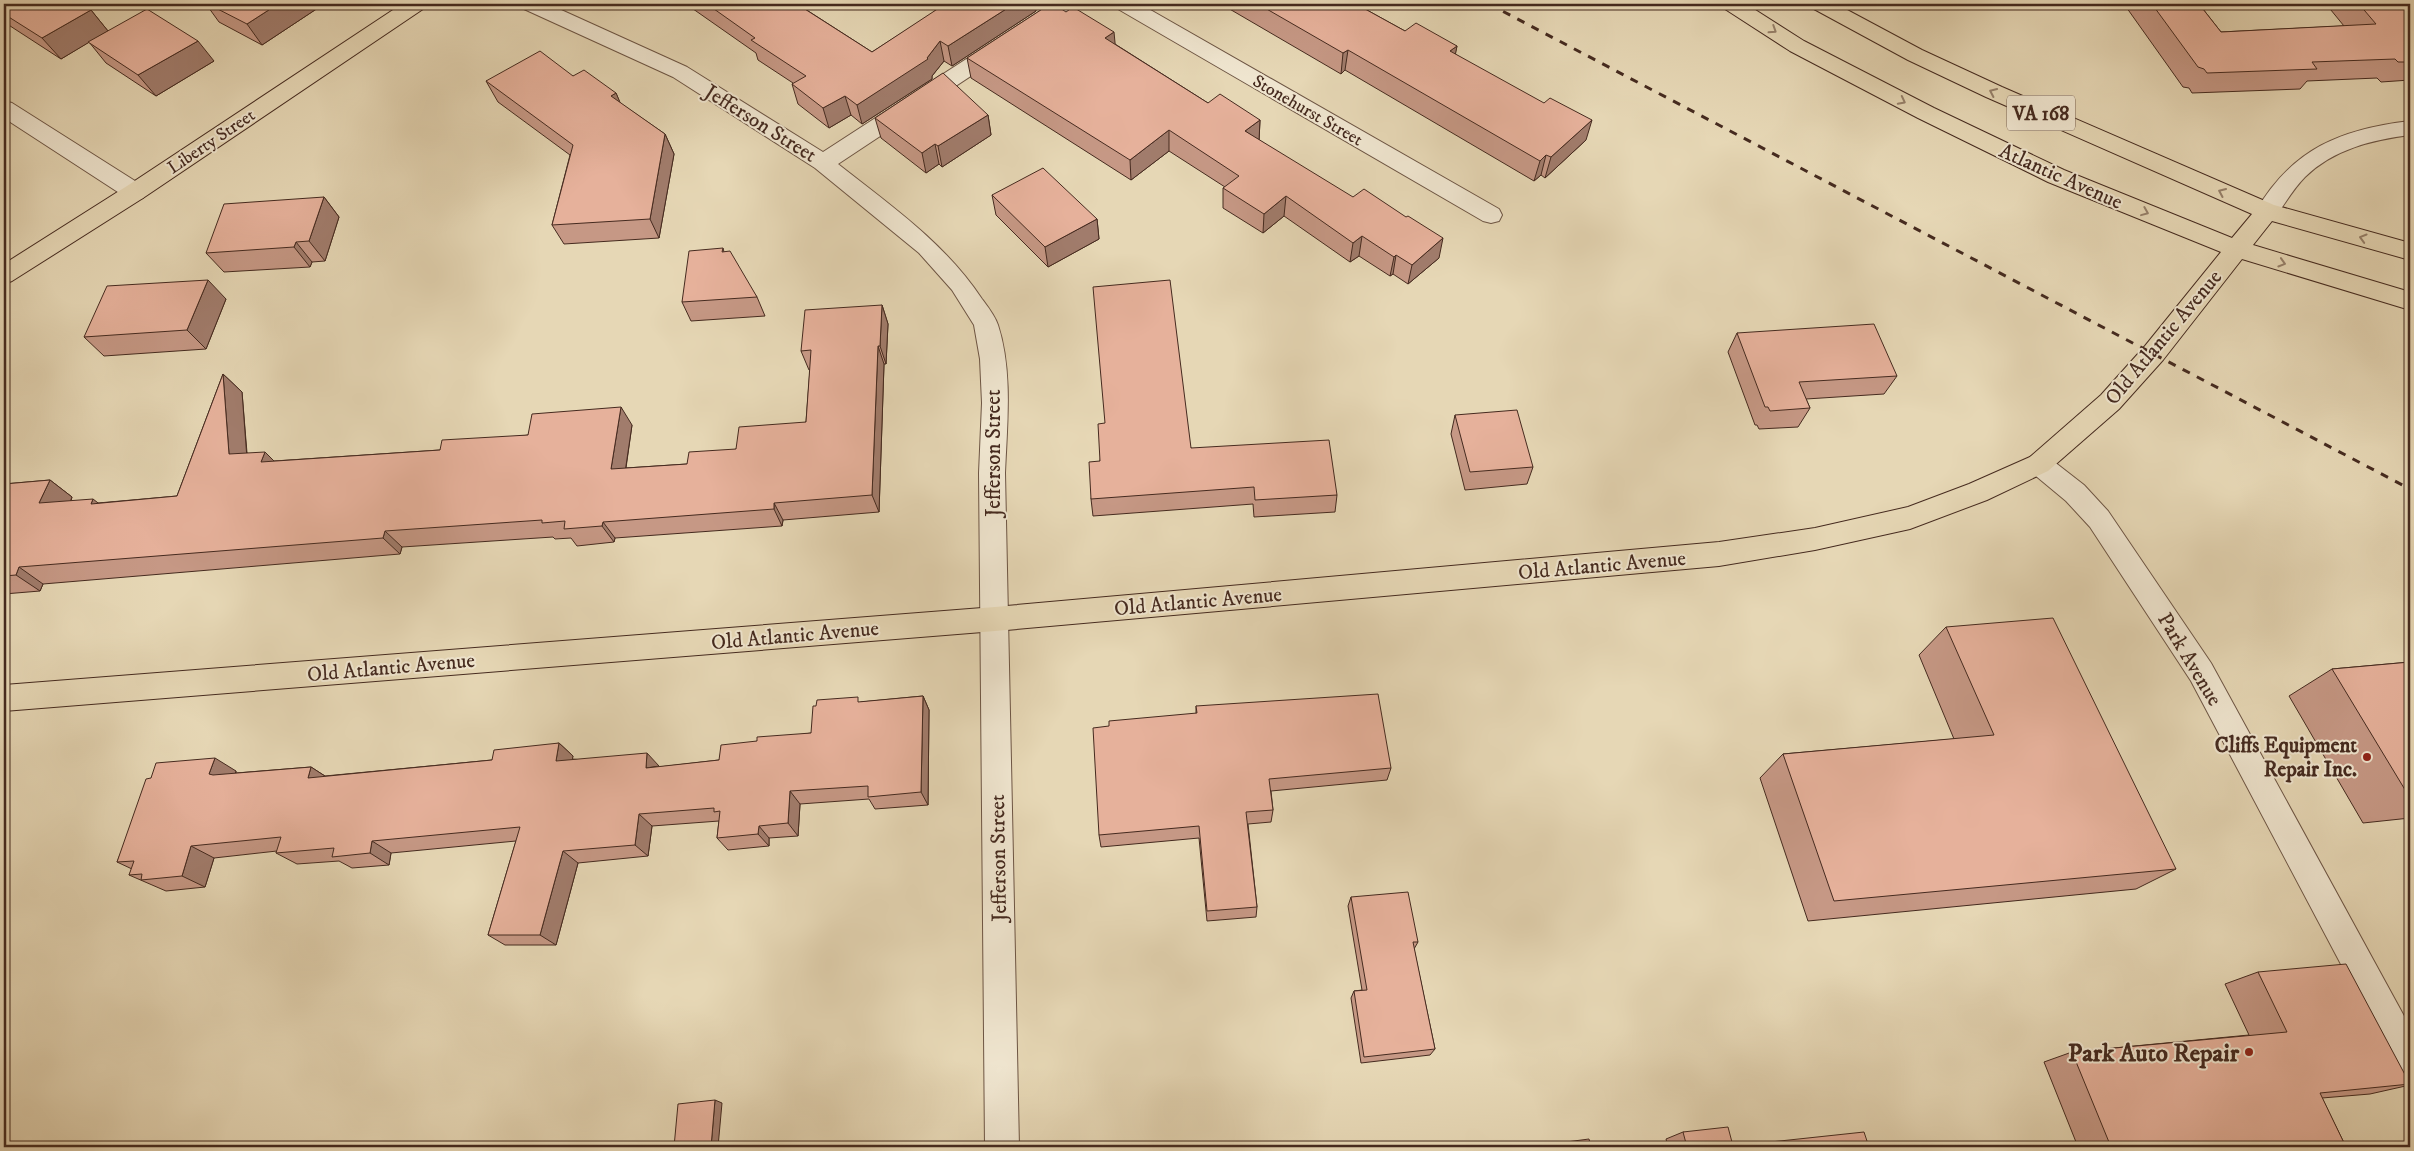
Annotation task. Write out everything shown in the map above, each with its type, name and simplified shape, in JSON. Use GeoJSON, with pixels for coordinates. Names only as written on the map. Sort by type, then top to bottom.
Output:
{"type":"FeatureCollection","features":[{"type":"Feature","properties":{"kind":"main road","name":"Liberty Street"},"geometry":{"type":"LineString","coordinates":[[4,276],[135,192],[416,4]]}},
{"type":"Feature","properties":{"kind":"main road","name":"Atlantic Avenue"},"geometry":{"type":"LineString","coordinates":[[1732,4],[1797,46],[1934,117],[2056,176],[2236,249],[2410,302]]}},
{"type":"Feature","properties":{"kind":"main road","name":"VA 168"},"geometry":{"type":"LineString","coordinates":[[1821,4],[1915,55],[1986,88],[2267,211],[2410,251]]}},
{"type":"Feature","properties":{"kind":"main road","name":"Old Atlantic Avenue"},"geometry":{"type":"LineString","coordinates":[[4,698],[995,619],[1719,554],[1815,539],[1910,518],[1978,492],[2039,464],[2110,402],[2154,353],[2267,211]]}},
{"type":"Feature","properties":{"kind":"street","name":"Jefferson Street"},"geometry":{"type":"LineString","coordinates":[[531,4],[680,72],[823,162],[927,247],[960,284],[986,324],[992,359],[995,403],[992,473],[1002,1147]]}},
{"type":"Feature","properties":{"kind":"street"},"geometry":{"type":"LineString","coordinates":[[823,162],[1065,4]]}},
{"type":"Feature","properties":{"kind":"street","name":"Stonehurst Street"},"geometry":{"type":"LineString","coordinates":[[1125,4],[1491,215]]}},
{"type":"Feature","properties":{"kind":"street"},"geometry":{"type":"LineString","coordinates":[[4,108],[135,192]]}},
{"type":"Feature","properties":{"kind":"street"},"geometry":{"type":"LineString","coordinates":[[2267,211],[2297,172],[2322,152],[2355,137],[2384,130],[2410,128]]}},
{"type":"Feature","properties":{"kind":"street","name":"Park Avenue"},"geometry":{"type":"LineString","coordinates":[[2039,464],[2075,493],[2099,519],[2200,672],[2410,1060]]}},
{"type":"Feature","properties":{"kind":"building"},"geometry":{"type":"Polygon","coordinates":[[[4,4],[80,4],[91,10],[42,38],[4,14],[4,4]]]}},
{"type":"Feature","properties":{"kind":"building"},"geometry":{"type":"Polygon","coordinates":[[[208,4],[278,4],[247,24],[208,4]]]}},
{"type":"Feature","properties":{"kind":"building"},"geometry":{"type":"Polygon","coordinates":[[[707,4],[797,4],[872,52],[942,6],[940,5],[1014,4],[948,46],[940,41],[928,59],[857,105],[845,96],[823,108],[792,84],[806,76],[751,40],[755,38],[707,4]]]}},
{"type":"Feature","properties":{"kind":"building"},"geometry":{"type":"Polygon","coordinates":[[[1050,4],[1054,4],[1066,12],[1073,7],[1114,32],[1105,38],[1208,103],[1220,94],[1260,120],[1245,131],[1353,197],[1364,189],[1406,217],[1408,216],[1443,238],[1412,265],[1396,255],[1394,257],[1362,236],[1353,243],[1286,196],[1264,214],[1223,188],[1239,176],[1169,130],[1130,160],[967,58],[1050,4]]]}},
{"type":"Feature","properties":{"kind":"building"},"geometry":{"type":"Polygon","coordinates":[[[1258,4],[1356,4],[1405,31],[1416,23],[1457,46],[1450,51],[1544,103],[1550,98],[1592,120],[1551,157],[1546,155],[1540,161],[1348,50],[1343,53],[1258,4]]]}},
{"type":"Feature","properties":{"kind":"building"},"geometry":{"type":"Polygon","coordinates":[[[2152,4],[2199,4],[2221,32],[2376,24],[2359,4],[2410,4],[2410,62],[2398,62],[2395,59],[2312,62],[2317,69],[2207,73],[2204,69],[2198,67],[2152,4]]]}},
{"type":"Feature","properties":{"kind":"building"},"geometry":{"type":"Polygon","coordinates":[[[147,9],[198,41],[138,75],[88,42],[147,9]]]}},
{"type":"Feature","properties":{"kind":"building"},"geometry":{"type":"Polygon","coordinates":[[[540,51],[573,76],[584,70],[616,93],[611,96],[665,134],[650,219],[552,225],[573,145],[486,81],[540,51]]]}},
{"type":"Feature","properties":{"kind":"building"},"geometry":{"type":"Polygon","coordinates":[[[943,73],[988,115],[938,146],[935,144],[922,153],[875,118],[943,73]]]}},
{"type":"Feature","properties":{"kind":"building"},"geometry":{"type":"Polygon","coordinates":[[[1043,168],[1097,219],[1045,247],[992,195],[1043,168]]]}},
{"type":"Feature","properties":{"kind":"building"},"geometry":{"type":"Polygon","coordinates":[[[324,197],[309,241],[296,242],[294,247],[206,253],[224,204],[324,197]]]}},
{"type":"Feature","properties":{"kind":"building"},"geometry":{"type":"Polygon","coordinates":[[[723,248],[722,252],[730,251],[757,297],[682,302],[689,251],[723,248]]]}},
{"type":"Feature","properties":{"kind":"building"},"geometry":{"type":"Polygon","coordinates":[[[208,280],[187,330],[84,337],[107,286],[208,280]]]}},
{"type":"Feature","properties":{"kind":"building"},"geometry":{"type":"Polygon","coordinates":[[[1170,280],[1191,448],[1329,440],[1337,495],[1255,500],[1254,487],[1091,499],[1089,462],[1100,461],[1098,424],[1105,423],[1093,287],[1170,280]]]}},
{"type":"Feature","properties":{"kind":"building"},"geometry":{"type":"Polygon","coordinates":[[[882,305],[880,346],[878,346],[872,495],[774,503],[774,509],[603,522],[602,526],[564,529],[565,521],[542,523],[542,520],[385,531],[383,538],[19,567],[16,575],[4,576],[4,484],[50,480],[39,503],[93,499],[91,504],[177,496],[223,374],[229,454],[265,452],[261,462],[440,450],[442,440],[528,435],[532,414],[621,407],[611,469],[687,464],[689,452],[736,449],[739,427],[806,422],[811,350],[801,351],[805,310],[882,305]]]}},
{"type":"Feature","properties":{"kind":"building"},"geometry":{"type":"Polygon","coordinates":[[[1874,324],[1897,376],[1799,382],[1810,408],[1770,411],[1768,407],[1765,407],[1737,333],[1874,324]]]}},
{"type":"Feature","properties":{"kind":"building"},"geometry":{"type":"Polygon","coordinates":[[[1517,410],[1533,467],[1470,472],[1455,415],[1517,410]]]}},
{"type":"Feature","properties":{"kind":"building"},"geometry":{"type":"Polygon","coordinates":[[[2053,618],[2176,869],[1834,901],[1783,754],[1994,735],[1946,627],[2053,618]]]}},
{"type":"Feature","properties":{"kind":"building"},"geometry":{"type":"Polygon","coordinates":[[[2410,662],[2410,798],[2332,669],[2410,662]]]}},
{"type":"Feature","properties":{"kind":"building"},"geometry":{"type":"Polygon","coordinates":[[[1378,694],[1391,768],[1269,779],[1273,810],[1246,812],[1257,907],[1207,911],[1199,826],[1099,835],[1093,728],[1109,726],[1109,721],[1197,713],[1196,706],[1378,694]]]}},
{"type":"Feature","properties":{"kind":"building"},"geometry":{"type":"Polygon","coordinates":[[[923,696],[921,792],[868,797],[868,786],[790,791],[788,823],[759,826],[758,834],[717,838],[720,811],[714,812],[714,808],[639,814],[635,845],[563,851],[540,935],[488,935],[520,827],[372,841],[370,853],[332,857],[334,848],[276,853],[281,837],[191,846],[182,876],[141,880],[142,874],[129,875],[134,861],[117,862],[146,779],[151,778],[156,763],[215,758],[209,774],[213,775],[311,767],[308,778],[492,760],[494,750],[559,743],[556,761],[647,753],[646,768],[719,760],[721,745],[757,741],[757,737],[811,733],[813,706],[816,706],[817,700],[858,697],[858,702],[923,696]]]}},
{"type":"Feature","properties":{"kind":"building"},"geometry":{"type":"Polygon","coordinates":[[[1408,892],[1418,942],[1413,942],[1435,1049],[1364,1057],[1354,991],[1367,990],[1351,897],[1408,892]]]}},
{"type":"Feature","properties":{"kind":"building","name":"Park Auto Repair"},"geometry":{"type":"Polygon","coordinates":[[[2346,964],[2410,1084],[2320,1093],[2346,1147],[2111,1147],[2072,1052],[2287,1032],[2258,972],[2346,964]]]}},
{"type":"Feature","properties":{"kind":"building"},"geometry":{"type":"Polygon","coordinates":[[[715,1100],[711,1147],[674,1147],[678,1104],[715,1100]]]}},
{"type":"Feature","properties":{"kind":"building"},"geometry":{"type":"Polygon","coordinates":[[[1728,1127],[1733,1146],[1864,1132],[1869,1147],[1687,1147],[1683,1132],[1728,1127]]]}},
{"type":"Feature","properties":{"kind":"building"},"geometry":{"type":"Polygon","coordinates":[[[1589,1139],[1591,1147],[1536,1147],[1536,1146],[1589,1139]]]}},
{"type":"Feature","properties":{"kind":"railway"},"geometry":{"type":"LineString","coordinates":[[1489,4],[2410,489]]}},
{"type":"Feature","properties":{"kind":"place","name":"Cliffs Equipment Repair Inc."},"geometry":{"type":"Point","coordinates":[2367,757]}},
{"type":"Feature","properties":{"kind":"place","name":"Park Auto Repair"},"geometry":{"type":"Point","coordinates":[2249,1052]}}]}
